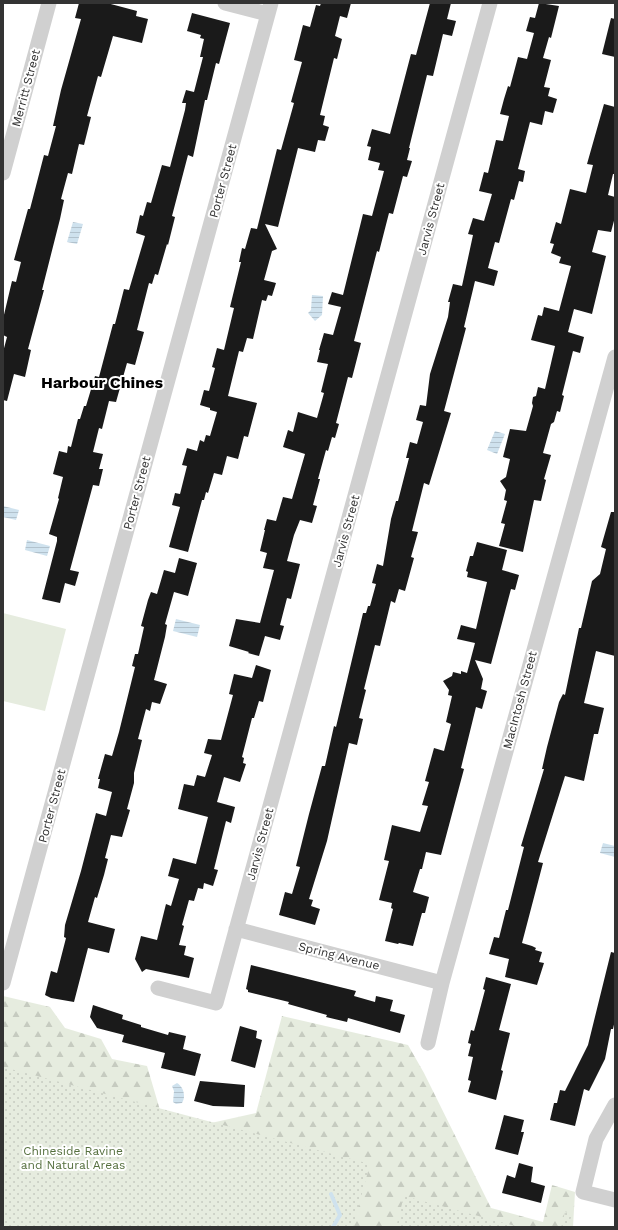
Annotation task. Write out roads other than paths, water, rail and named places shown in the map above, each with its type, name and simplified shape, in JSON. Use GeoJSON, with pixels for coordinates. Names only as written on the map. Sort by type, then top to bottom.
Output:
{"type":"FeatureCollection","features":[{"type":"Feature","properties":{"kind":"street","name":"Merritt Street"},"geometry":{"type":"LineString","coordinates":[[3,173],[49,3]]}},
{"type":"Feature","properties":{"kind":"street"},"geometry":{"type":"LineString","coordinates":[[225,3],[269,8]]}},
{"type":"Feature","properties":{"kind":"street","name":"Jarvis Street"},"geometry":{"type":"LineString","coordinates":[[158,988],[216,1003],[490,3]]}},
{"type":"Feature","properties":{"kind":"street","name":"Porter Street"},"geometry":{"type":"LineString","coordinates":[[3,983],[269,8]]}},
{"type":"Feature","properties":{"kind":"street","name":"MacIntosh Street"},"geometry":{"type":"LineString","coordinates":[[428,1043],[442,982],[615,357]]}},
{"type":"Feature","properties":{"kind":"street","name":"Spring Avenue"},"geometry":{"type":"LineString","coordinates":[[236,929],[442,982]]}},
{"type":"Feature","properties":{"kind":"street"},"geometry":{"type":"LineString","coordinates":[[615,1105],[596,1139],[583,1192],[615,1200]]}},
{"type":"Feature","properties":{"kind":"water"},"geometry":{"type":"Polygon","coordinates":[[[73,222],[83,224],[77,244],[67,242],[73,222]]]}},
{"type":"Feature","properties":{"kind":"water"},"geometry":{"type":"Polygon","coordinates":[[[312,295],[323,296],[322,315],[315,321],[308,313],[311,310],[312,295]]]}},
{"type":"Feature","properties":{"kind":"water"},"geometry":{"type":"Polygon","coordinates":[[[495,431],[505,434],[497,454],[487,450],[495,431]]]}},
{"type":"Feature","properties":{"kind":"water"},"geometry":{"type":"Polygon","coordinates":[[[3,506],[19,510],[16,520],[3,517],[3,506]]]}},
{"type":"Feature","properties":{"kind":"water"},"geometry":{"type":"Polygon","coordinates":[[[27,540],[50,546],[47,556],[25,550],[27,540]]]}},
{"type":"Feature","properties":{"kind":"water"},"geometry":{"type":"Polygon","coordinates":[[[176,619],[200,625],[197,637],[173,631],[176,619]]]}},
{"type":"Feature","properties":{"kind":"water"},"geometry":{"type":"Polygon","coordinates":[[[603,843],[615,846],[615,857],[600,853],[603,843]]]}},
{"type":"Feature","properties":{"kind":"water"},"geometry":{"type":"Polygon","coordinates":[[[177,1083],[184,1092],[184,1098],[182,1103],[176,1104],[173,1102],[174,1091],[172,1086],[177,1083]]]}},
{"type":"Feature","properties":{"kind":"waterway"},"geometry":{"type":"LineString","coordinates":[[331,1194],[340,1215],[333,1227]]}},
{"type":"Feature","properties":{"kind":"district","name":"Harbour Chines"},"geometry":{"type":"Point","coordinates":[102,382]}},
{"type":"Feature","properties":{"kind":"park label","name":"Chineside Ravine and Natural Areas"},"geometry":{"type":"Point","coordinates":[73,1158]}}]}
